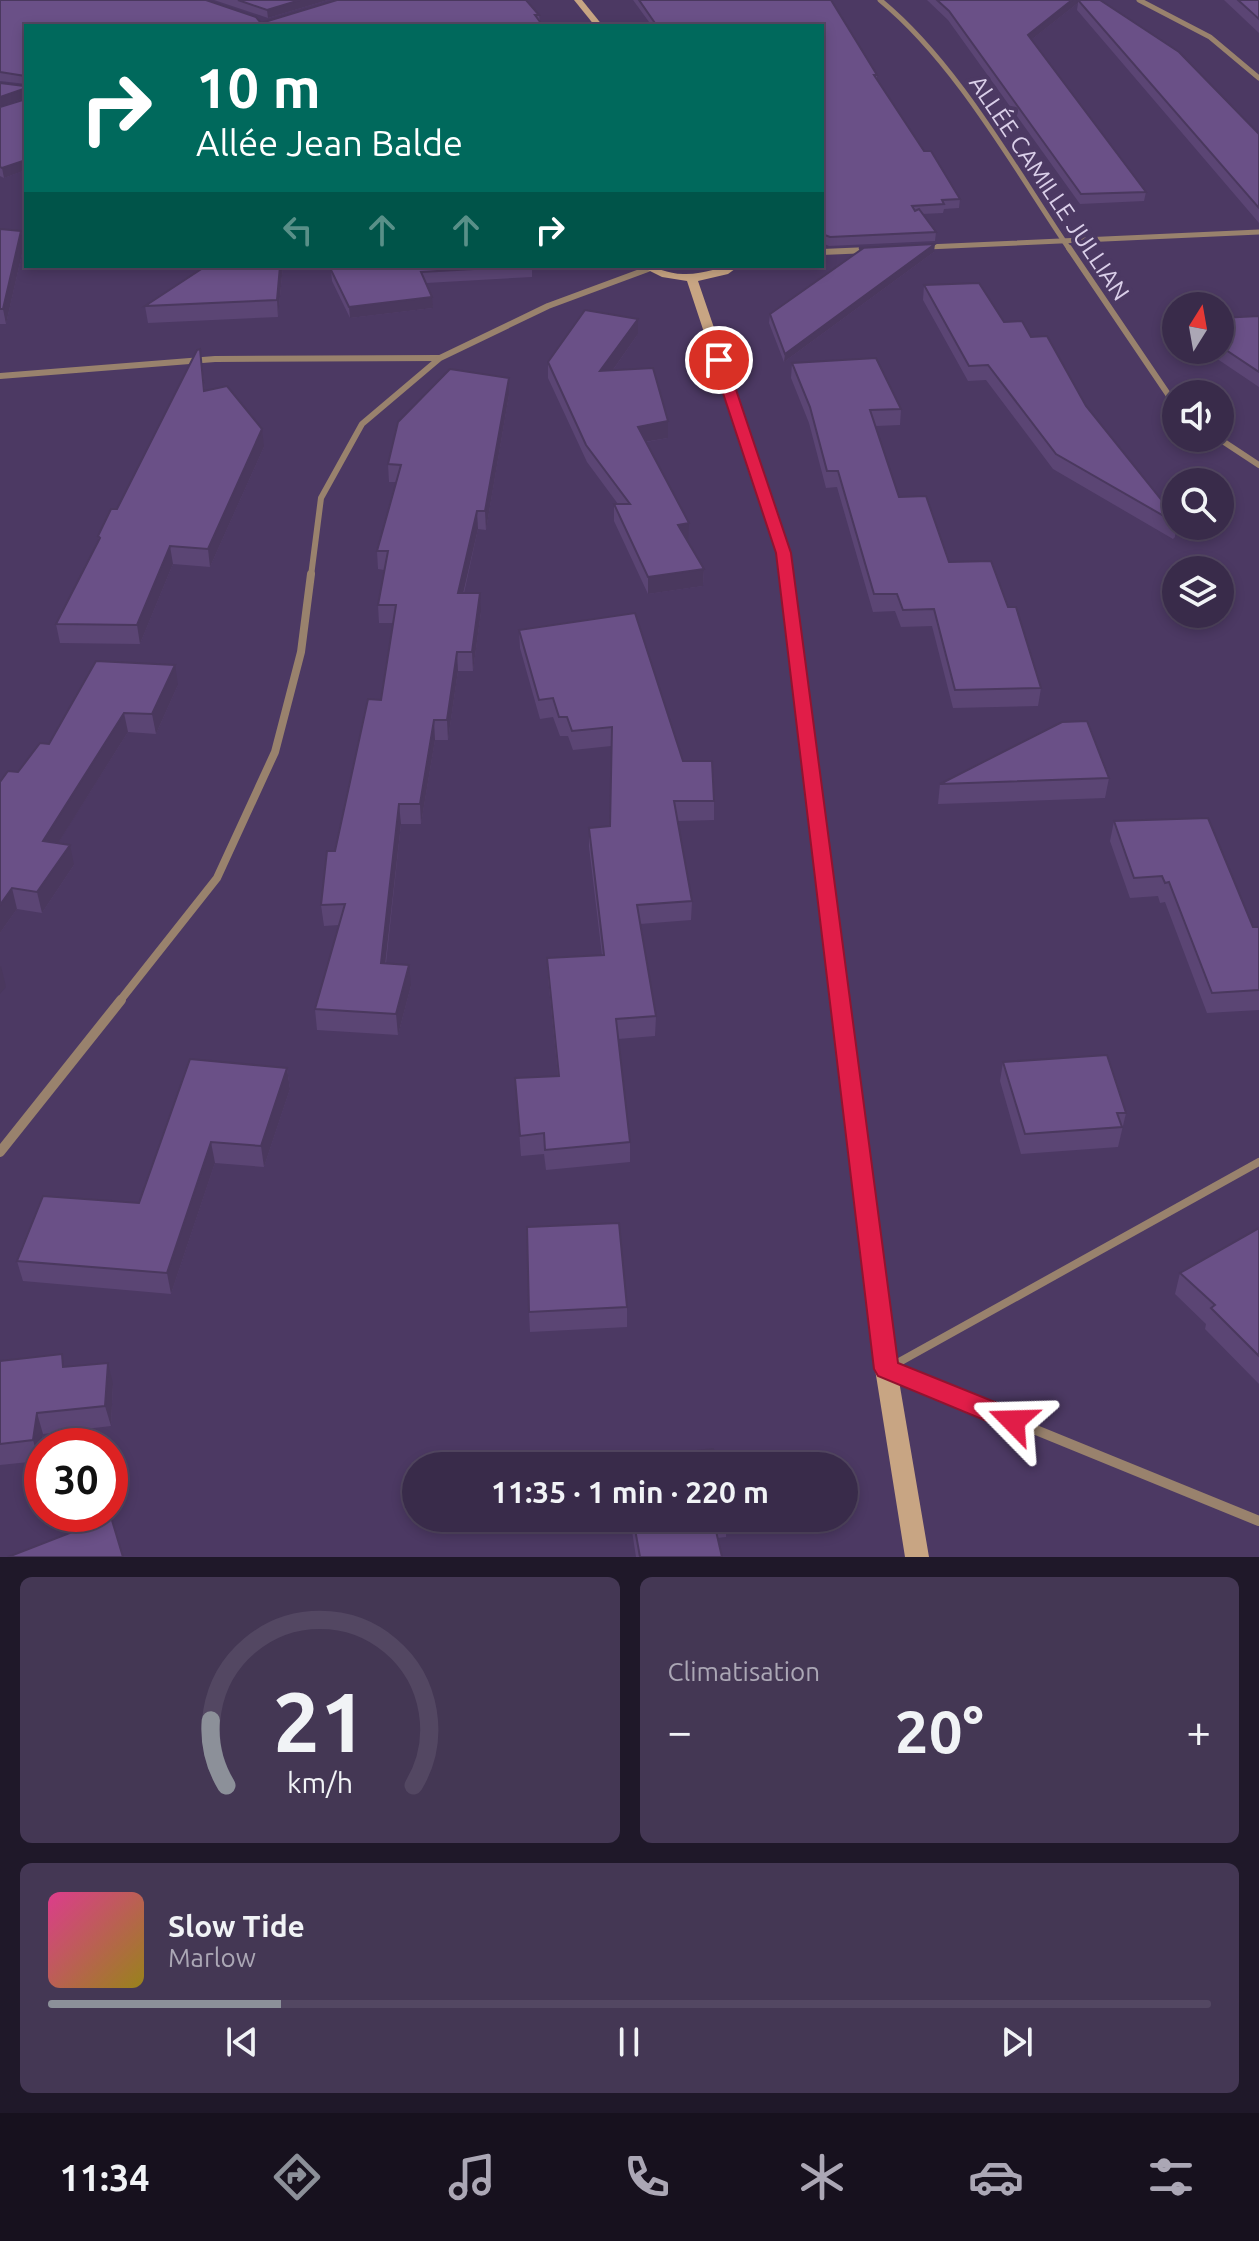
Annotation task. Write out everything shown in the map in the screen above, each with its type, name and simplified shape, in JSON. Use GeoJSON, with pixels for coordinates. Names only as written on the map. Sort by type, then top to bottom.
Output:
{"type":"FeatureCollection","features":[{"type":"Feature","properties":{"kind":"street"},"geometry":{"type":"LineString","coordinates":[[578,0],[597,24]]}},
{"type":"Feature","properties":{"kind":"street","name":"ALLÉE CAMILLE JULLIAN"},"geometry":{"type":"LineString","coordinates":[[880,0],[897,14],[955,81],[1162,385]]}},
{"type":"Feature","properties":{"kind":"street"},"geometry":{"type":"LineString","coordinates":[[1139,0],[1210,37],[1259,78]]}},
{"type":"Feature","properties":{"kind":"street"},"geometry":{"type":"LineString","coordinates":[[913,248],[1259,232]]}},
{"type":"Feature","properties":{"kind":"street"},"geometry":{"type":"LineString","coordinates":[[824,252],[882,249]]}},
{"type":"Feature","properties":{"kind":"street"},"geometry":{"type":"LineString","coordinates":[[0,1152],[217,878],[275,752],[301,652],[321,498],[362,424],[440,358],[548,306],[643,268]]}},
{"type":"Feature","properties":{"kind":"street"},"geometry":{"type":"LineString","coordinates":[[650,268],[691,277],[721,273],[730,268]]}},
{"type":"Feature","properties":{"kind":"street"},"geometry":{"type":"LineString","coordinates":[[691,277],[784,553],[886,1369],[917,1557]]}},
{"type":"Feature","properties":{"kind":"street"},"geometry":{"type":"LineString","coordinates":[[0,376],[215,359],[440,358]]}},
{"type":"Feature","properties":{"kind":"street"},"geometry":{"type":"LineString","coordinates":[[1234,450],[1249,462],[1259,465]]}},
{"type":"Feature","properties":{"kind":"street"},"geometry":{"type":"LineString","coordinates":[[886,1369],[1259,1521]]}},
{"type":"Feature","properties":{"kind":"lane"},"geometry":{"type":"LineString","coordinates":[[886,1369],[1259,1162]]}},
{"type":"Feature","properties":{"kind":"building"},"geometry":{"type":"Polygon","coordinates":[[[0,0],[206,0],[256,17],[261,23],[337,0],[526,0],[539,15],[535,15],[542,24],[24,24],[24,76],[0,72],[0,0]]]}},
{"type":"Feature","properties":{"kind":"building"},"geometry":{"type":"Polygon","coordinates":[[[238,0],[300,0],[267,10],[238,0]]]}},
{"type":"Feature","properties":{"kind":"building"},"geometry":{"type":"Polygon","coordinates":[[[639,0],[831,0],[877,75],[874,75],[924,151],[931,151],[960,199],[942,200],[944,204],[912,206],[915,211],[919,209],[936,232],[824,235],[824,24],[656,24],[639,0]]]}},
{"type":"Feature","properties":{"kind":"building"},"geometry":{"type":"Polygon","coordinates":[[[937,0],[1072,0],[1028,35],[1146,192],[1081,194],[949,11],[937,0]]]}},
{"type":"Feature","properties":{"kind":"building"},"geometry":{"type":"Polygon","coordinates":[[[1078,0],[1100,0],[1179,52],[1259,134],[1259,208],[1078,0]]]}},
{"type":"Feature","properties":{"kind":"building"},"geometry":{"type":"Polygon","coordinates":[[[1238,0],[1259,0],[1259,19],[1238,0]]]}},
{"type":"Feature","properties":{"kind":"building"},"geometry":{"type":"Polygon","coordinates":[[[0,83],[24,86],[24,90],[0,97],[0,83]]]}},
{"type":"Feature","properties":{"kind":"building"},"geometry":{"type":"Polygon","coordinates":[[[24,100],[24,161],[2,168],[0,167],[0,107],[24,100]]]}},
{"type":"Feature","properties":{"kind":"building"},"geometry":{"type":"Polygon","coordinates":[[[0,229],[21,231],[3,309],[0,309],[0,229]]]}},
{"type":"Feature","properties":{"kind":"building"},"geometry":{"type":"Polygon","coordinates":[[[935,244],[785,354],[770,314],[862,249],[859,248],[935,244]]]}},
{"type":"Feature","properties":{"kind":"building"},"geometry":{"type":"Polygon","coordinates":[[[203,268],[280,268],[277,300],[145,306],[203,268]]]}},
{"type":"Feature","properties":{"kind":"building"},"geometry":{"type":"Polygon","coordinates":[[[492,268],[421,272],[432,297],[349,307],[331,270],[492,268]]]}},
{"type":"Feature","properties":{"kind":"building"},"geometry":{"type":"Polygon","coordinates":[[[979,283],[1004,322],[1022,321],[1031,337],[1047,336],[1086,406],[1162,501],[1162,515],[1056,454],[988,365],[969,366],[924,285],[979,283]]]}},
{"type":"Feature","properties":{"kind":"building"},"geometry":{"type":"Polygon","coordinates":[[[585,310],[638,319],[600,371],[653,368],[668,421],[638,427],[689,523],[678,525],[704,569],[648,577],[614,504],[630,504],[586,445],[548,362],[585,310]]]}},
{"type":"Feature","properties":{"kind":"building"},"geometry":{"type":"Polygon","coordinates":[[[1259,316],[1259,372],[1234,355],[1234,317],[1259,316]]]}},
{"type":"Feature","properties":{"kind":"building"},"geometry":{"type":"Polygon","coordinates":[[[200,349],[204,391],[227,386],[262,429],[208,549],[170,546],[137,625],[56,624],[100,538],[98,536],[111,509],[117,509],[200,349]]]}},
{"type":"Feature","properties":{"kind":"building"},"geometry":{"type":"Polygon","coordinates":[[[876,358],[901,409],[870,410],[899,497],[926,496],[949,562],[991,561],[1008,607],[1016,607],[1041,688],[955,690],[934,609],[903,610],[897,594],[874,594],[838,471],[827,471],[810,407],[792,363],[876,358]]]}},
{"type":"Feature","properties":{"kind":"building"},"geometry":{"type":"Polygon","coordinates":[[[450,369],[509,378],[485,511],[477,511],[458,593],[480,593],[472,652],[457,652],[447,720],[434,720],[420,804],[399,804],[381,963],[409,965],[396,1014],[315,1009],[345,904],[321,905],[327,851],[335,851],[368,699],[381,700],[396,605],[378,605],[388,551],[377,551],[401,465],[388,464],[398,422],[450,369]]]}},
{"type":"Feature","properties":{"kind":"building"},"geometry":{"type":"Polygon","coordinates":[[[635,613],[683,761],[712,761],[714,801],[674,801],[692,901],[637,905],[656,1016],[616,1019],[630,1142],[545,1150],[544,1133],[520,1136],[515,1078],[559,1076],[547,958],[604,955],[589,828],[610,826],[612,727],[572,731],[567,717],[559,717],[553,698],[539,700],[519,630],[635,613]]]}},
{"type":"Feature","properties":{"kind":"building"},"geometry":{"type":"Polygon","coordinates":[[[96,661],[175,665],[152,714],[124,713],[43,841],[70,845],[37,892],[12,888],[0,905],[0,782],[8,771],[18,772],[40,743],[49,744],[96,661]]]}},
{"type":"Feature","properties":{"kind":"building"},"geometry":{"type":"Polygon","coordinates":[[[1087,721],[1109,778],[940,784],[1062,722],[1087,721]]]}},
{"type":"Feature","properties":{"kind":"building"},"geometry":{"type":"Polygon","coordinates":[[[1208,818],[1253,927],[1259,927],[1259,990],[1212,993],[1169,882],[1165,883],[1162,876],[1134,878],[1114,821],[1208,818]]]}},
{"type":"Feature","properties":{"kind":"building"},"geometry":{"type":"Polygon","coordinates":[[[1107,1055],[1126,1113],[1117,1113],[1122,1127],[1025,1134],[1003,1062],[1107,1055]]]}},
{"type":"Feature","properties":{"kind":"building"},"geometry":{"type":"Polygon","coordinates":[[[190,1059],[287,1068],[261,1146],[211,1142],[167,1273],[17,1261],[43,1196],[139,1203],[190,1059]]]}},
{"type":"Feature","properties":{"kind":"building"},"geometry":{"type":"Polygon","coordinates":[[[619,1223],[627,1307],[529,1312],[527,1227],[619,1223]]]}},
{"type":"Feature","properties":{"kind":"building"},"geometry":{"type":"Polygon","coordinates":[[[1259,1228],[1259,1356],[1211,1308],[1215,1305],[1180,1273],[1259,1228]]]}},
{"type":"Feature","properties":{"kind":"building"},"geometry":{"type":"Polygon","coordinates":[[[62,1354],[63,1367],[108,1363],[105,1406],[37,1413],[35,1428],[24,1428],[24,1441],[0,1444],[0,1361],[62,1354]]]}},
{"type":"Feature","properties":{"kind":"building"},"geometry":{"type":"Polygon","coordinates":[[[713,1449],[714,1452],[687,1452],[713,1449]]]}},
{"type":"Feature","properties":{"kind":"building"},"geometry":{"type":"Polygon","coordinates":[[[72,1532],[116,1532],[123,1557],[8,1557],[72,1532]]]}},
{"type":"Feature","properties":{"kind":"building"},"geometry":{"type":"Polygon","coordinates":[[[636,1532],[716,1532],[722,1557],[640,1557],[636,1532]]]}},
{"type":"Feature","properties":{"kind":"route"},"geometry":{"type":"LineString","coordinates":[[719,360],[784,553],[886,1369],[1013,1421]]}}]}
